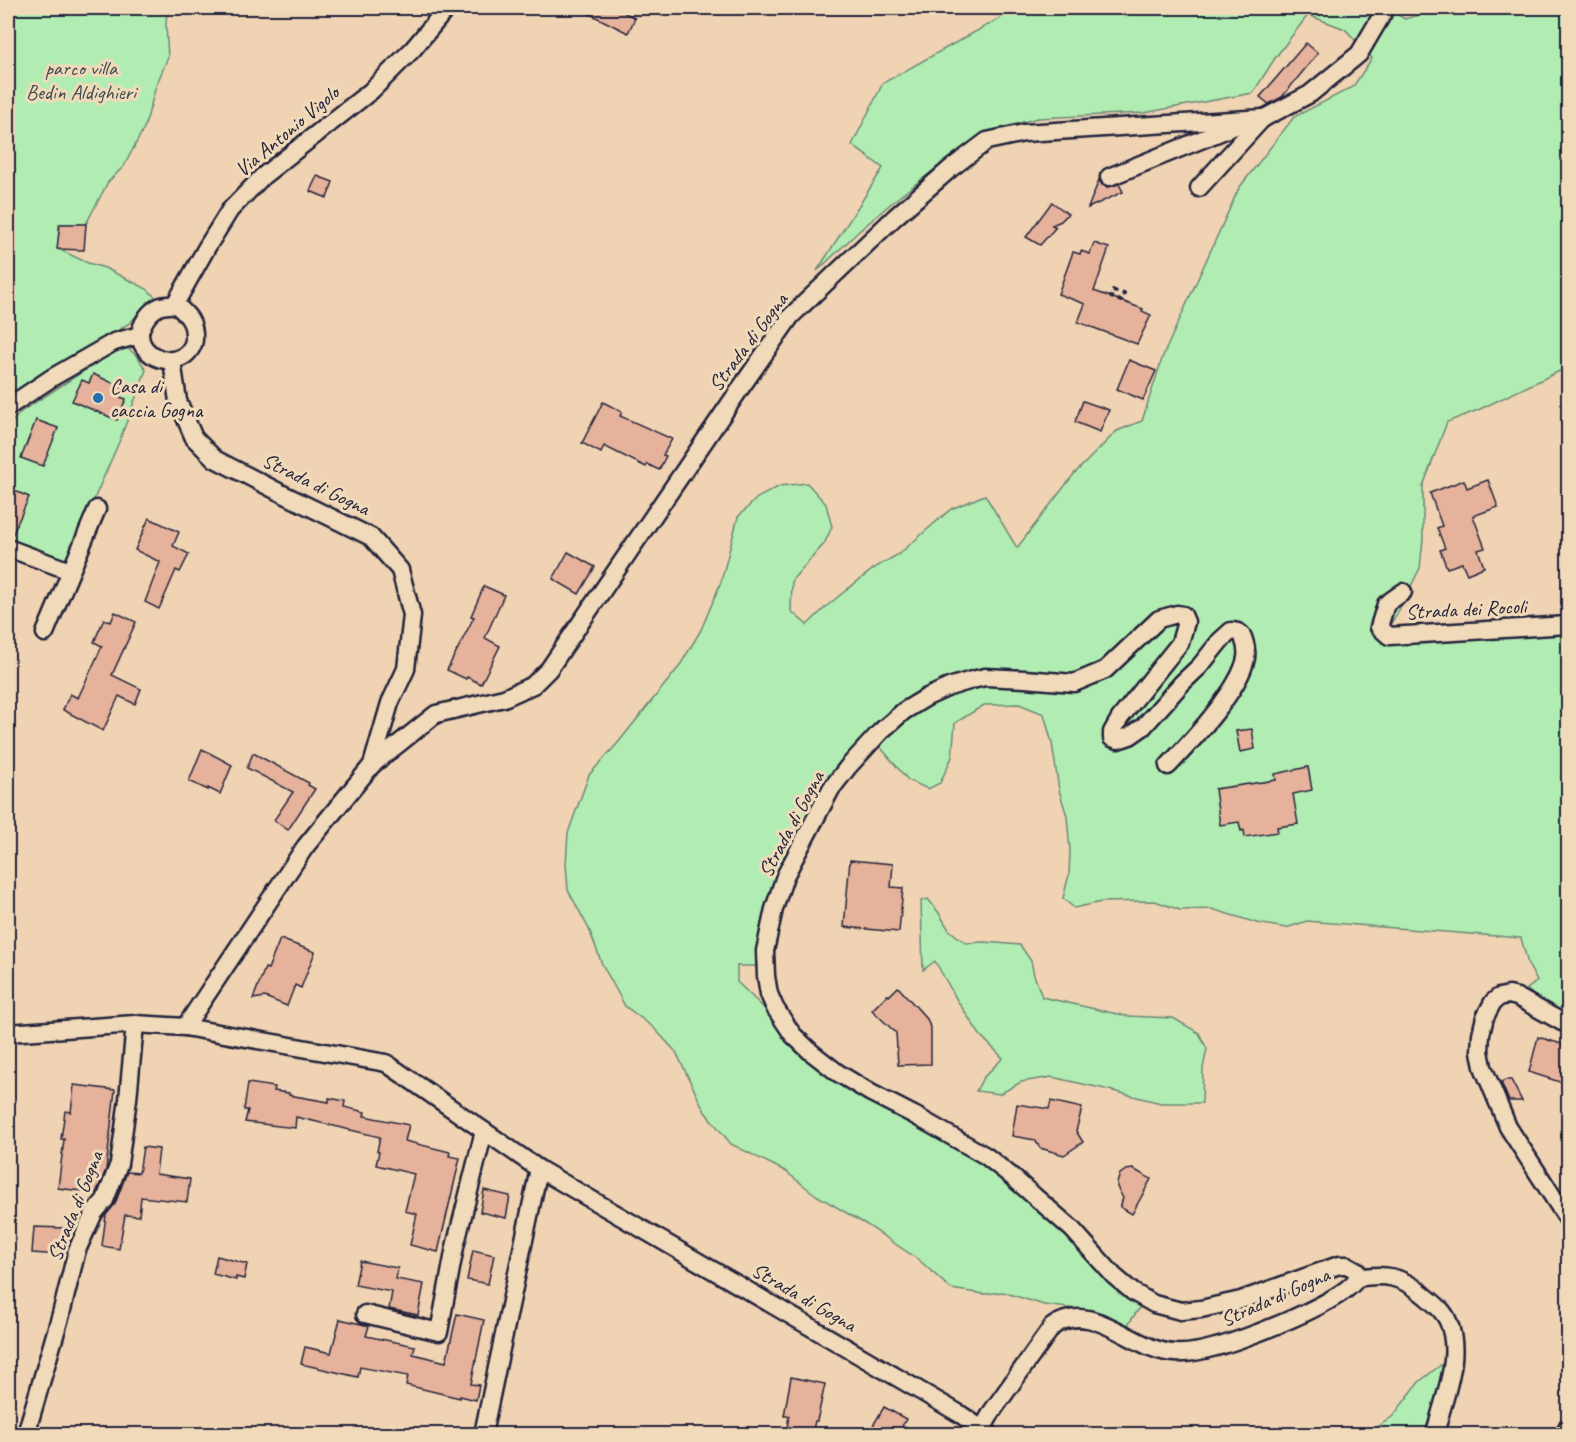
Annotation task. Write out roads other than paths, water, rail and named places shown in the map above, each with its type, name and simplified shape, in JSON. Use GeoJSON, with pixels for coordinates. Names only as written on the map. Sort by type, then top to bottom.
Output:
{"type":"FeatureCollection","features":[{"type":"Feature","properties":{"kind":"street","name":"Via Antonio Vigolo"},"geometry":{"type":"LineString","coordinates":[[175,304],[230,210],[262,176],[371,91],[412,49],[447,8]]}},
{"type":"Feature","properties":{"kind":"street","name":"Strada di Gogna"},"geometry":{"type":"LineString","coordinates":[[1109,177],[1235,126],[1264,118],[1310,94],[1359,54],[1386,8]]}},
{"type":"Feature","properties":{"kind":"street","name":"Strada di Gogna"},"geometry":{"type":"LineString","coordinates":[[1199,188],[1264,118]]}},
{"type":"Feature","properties":{"kind":"street","name":"Strada di Gogna"},"geometry":{"type":"LineString","coordinates":[[184,1027],[305,847],[372,765],[436,714],[504,698],[533,685],[549,669],[791,316],[895,218],[950,170],[987,141],[1024,133],[1264,118]]}},
{"type":"Feature","properties":{"kind":"street"},"geometry":{"type":"LineString","coordinates":[[175,304],[188,315],[195,329],[194,344],[184,356],[172,361],[161,360],[144,347],[140,335],[143,324],[150,313],[160,306],[175,304]]}},
{"type":"Feature","properties":{"kind":"street"},"geometry":{"type":"LineString","coordinates":[[8,407],[52,377],[114,342],[140,335]]}},
{"type":"Feature","properties":{"kind":"street","name":"Strada di Gogna"},"geometry":{"type":"LineString","coordinates":[[172,361],[178,401],[194,438],[215,459],[371,537],[400,570],[412,615],[406,669],[390,703],[372,765]]}},
{"type":"Feature","properties":{"kind":"street"},"geometry":{"type":"LineString","coordinates":[[45,633],[97,509]]}},
{"type":"Feature","properties":{"kind":"street"},"geometry":{"type":"LineString","coordinates":[[8,548],[70,571]]}},
{"type":"Feature","properties":{"kind":"street","name":"Strada dei Rocoli"},"geometry":{"type":"LineString","coordinates":[[1403,592],[1386,604],[1378,627],[1389,636],[1569,625]]}},
{"type":"Feature","properties":{"kind":"street","name":"Strada di Gogna"},"geometry":{"type":"LineString","coordinates":[[8,1033],[135,1024],[184,1027],[386,1063],[539,1169],[960,1414],[986,1432],[993,1410],[1052,1327],[1060,1321],[1081,1318],[1100,1322],[1157,1349],[1173,1353],[1193,1352],[1218,1347],[1291,1319],[1342,1293],[1354,1284],[1357,1278],[1356,1270],[1347,1265],[1339,1265],[1241,1300],[1201,1310],[1180,1311],[1154,1304],[1133,1292],[1114,1276],[1072,1229],[1010,1174],[986,1156],[863,1088],[811,1052],[793,1035],[775,1008],[769,994],[765,951],[774,909],[785,876],[831,789],[881,731],[904,711],[949,687],[986,677],[1074,683],[1105,670],[1159,619],[1178,614],[1183,615],[1186,622],[1180,643],[1120,718],[1112,732],[1112,738],[1118,740],[1130,736],[1143,727],[1231,631],[1243,636],[1246,658],[1241,673],[1229,693],[1168,766]]}},
{"type":"Feature","properties":{"kind":"street"},"geometry":{"type":"LineString","coordinates":[[1569,1024],[1517,997],[1509,995],[1499,997],[1493,1002],[1485,1017],[1480,1051],[1483,1067],[1508,1127],[1569,1220]]}},
{"type":"Feature","properties":{"kind":"street","name":"Strada di Gogna"},"geometry":{"type":"LineString","coordinates":[[26,1434],[77,1250],[94,1213],[105,1200],[118,1164],[128,1099],[135,1024]]}},
{"type":"Feature","properties":{"kind":"street"},"geometry":{"type":"LineString","coordinates":[[365,1314],[439,1332],[455,1247],[484,1131]]}},
{"type":"Feature","properties":{"kind":"street","name":"Strada di Gogna"},"geometry":{"type":"LineString","coordinates":[[986,1156],[992,1152],[1010,1162]]}},
{"type":"Feature","properties":{"kind":"street"},"geometry":{"type":"LineString","coordinates":[[483,1434],[539,1169]]}},
{"type":"Feature","properties":{"kind":"street","name":"Strada di Gogna"},"geometry":{"type":"LineString","coordinates":[[1357,1278],[1379,1275],[1397,1278],[1412,1285],[1438,1306],[1448,1320],[1453,1339],[1454,1356],[1448,1388],[1434,1434]]}},
{"type":"Feature","properties":{"kind":"street"},"geometry":{"type":"LineString","coordinates":[[1564,1434],[1569,1426]]}},
{"type":"Feature","properties":{"kind":"place","name":"Casa di caccia Gogna"},"geometry":{"type":"Point","coordinates":[98,398]}},
{"type":"Feature","properties":{"kind":"park label","name":"parco villa Bedin Aldighieri"},"geometry":{"type":"Point","coordinates":[81,80]}}]}
